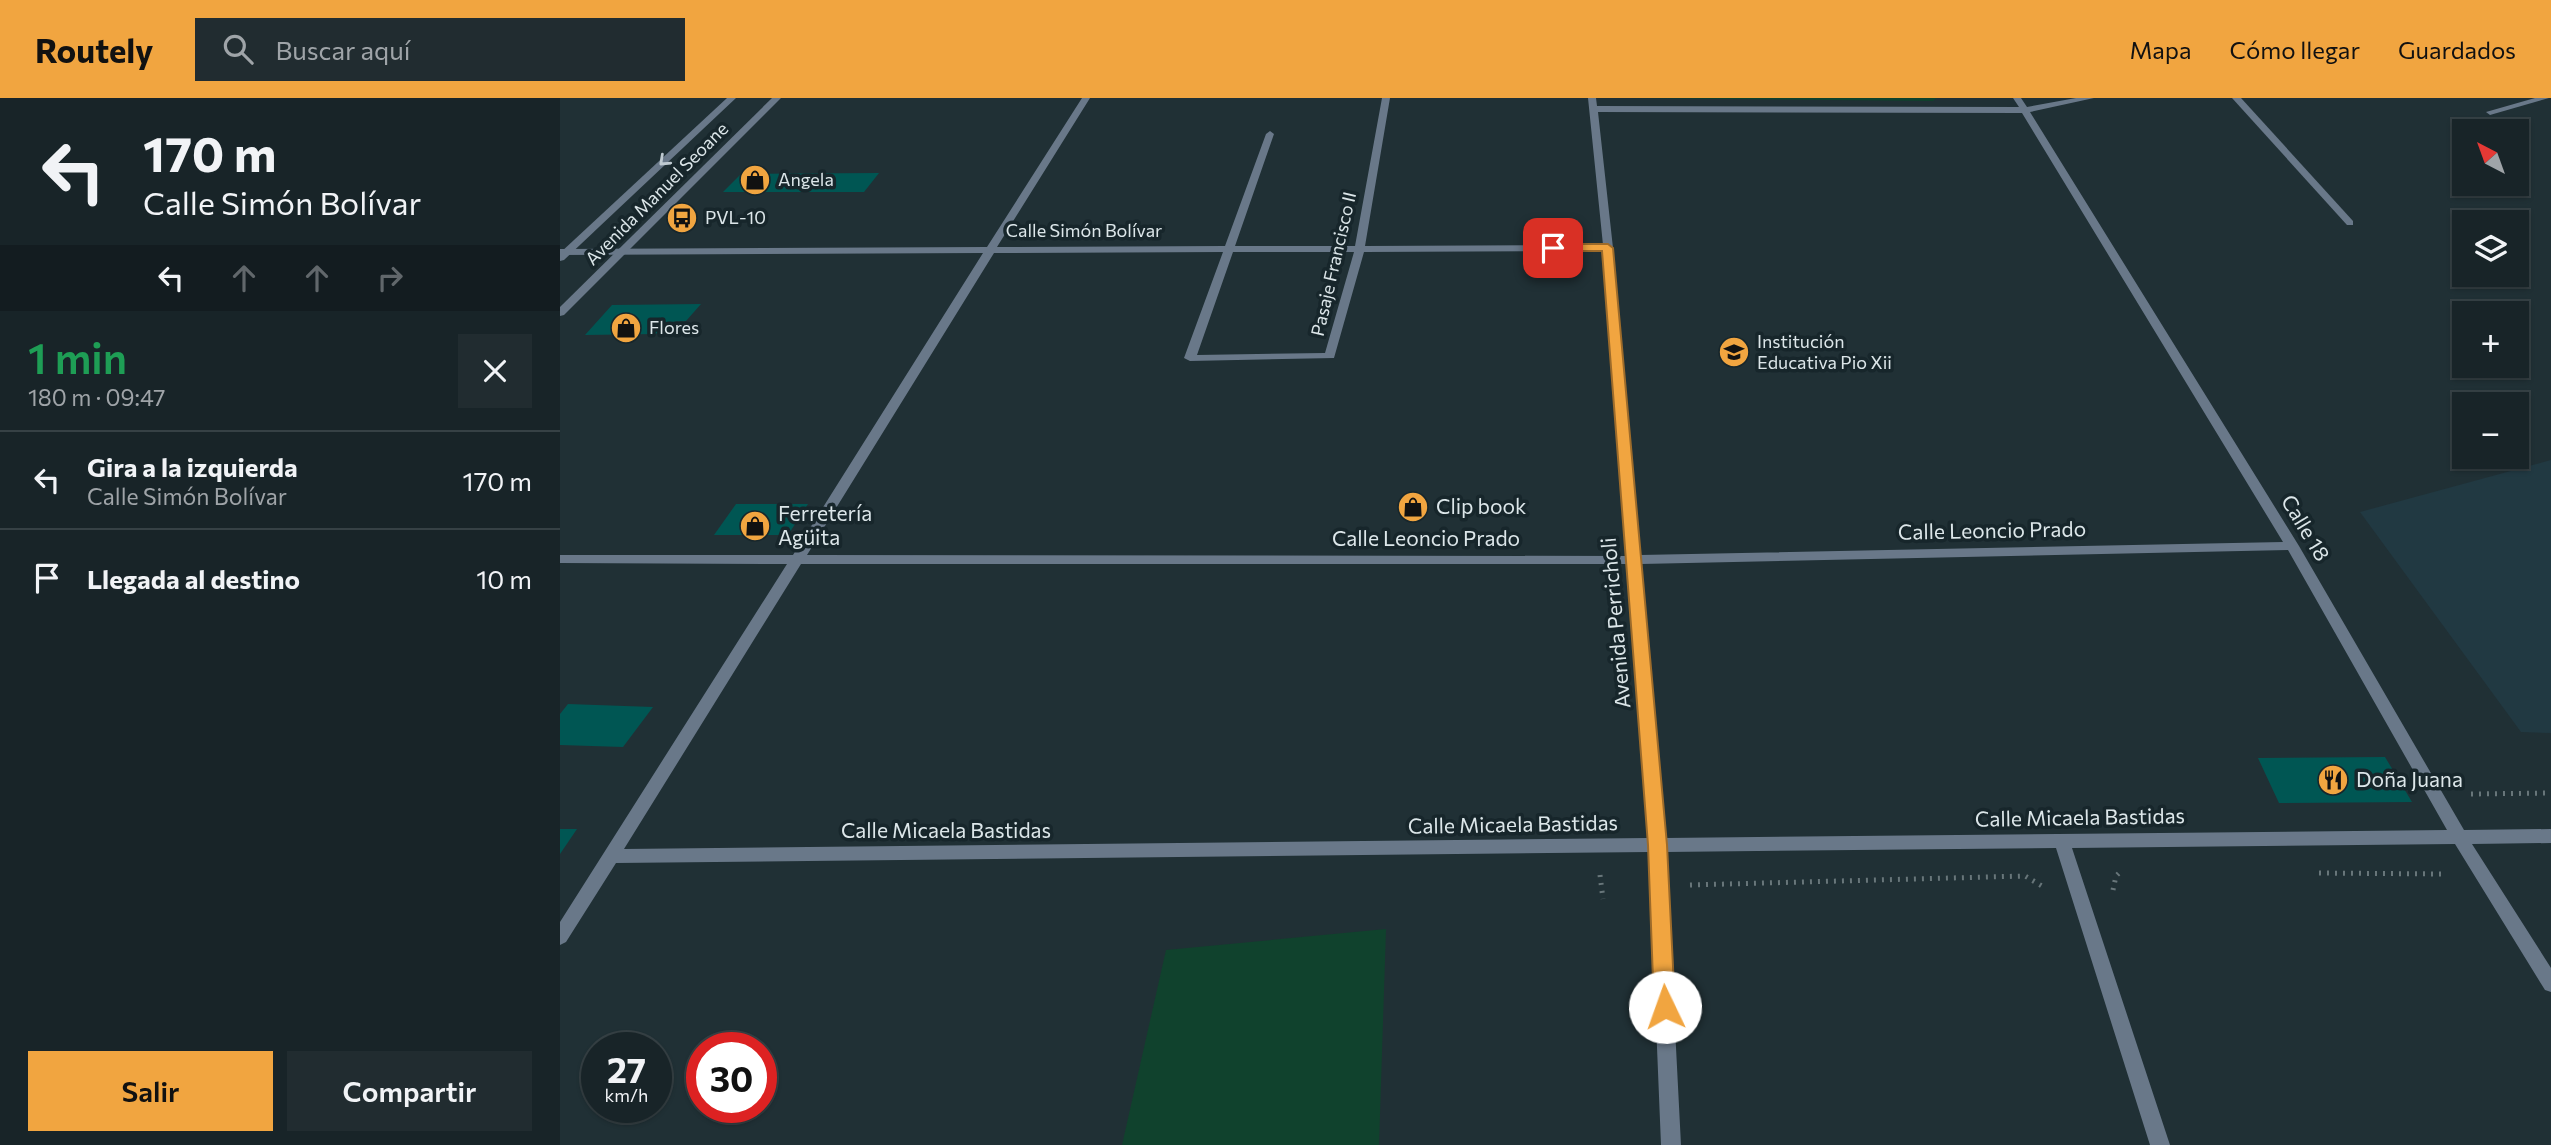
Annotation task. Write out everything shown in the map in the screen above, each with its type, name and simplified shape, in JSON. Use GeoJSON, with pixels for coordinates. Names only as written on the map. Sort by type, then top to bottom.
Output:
{"type":"FeatureCollection","features":[{"type":"Feature","properties":{"kind":"street","name":"Avenida Manuel Seoane"},"geometry":{"type":"LineString","coordinates":[[562,254],[732,98]]}},
{"type":"Feature","properties":{"kind":"street","name":"Avenida Manuel Seoane"},"geometry":{"type":"LineString","coordinates":[[560,313],[776,98]]}},
{"type":"Feature","properties":{"kind":"street"},"geometry":{"type":"LineString","coordinates":[[560,937],[1086,98]]}},
{"type":"Feature","properties":{"kind":"street","name":"Pasaje Francisco II"},"geometry":{"type":"LineString","coordinates":[[1270,134],[1190,358],[1330,356],[1360,248],[1386,98]]}},
{"type":"Feature","properties":{"kind":"street"},"geometry":{"type":"LineString","coordinates":[[1593,104],[2021,104],[2090,98]]}},
{"type":"Feature","properties":{"kind":"street"},"geometry":{"type":"LineString","coordinates":[[2236,98],[2350,223]]}},
{"type":"Feature","properties":{"kind":"street"},"geometry":{"type":"LineString","coordinates":[[2490,112],[2545,98]]}},
{"type":"Feature","properties":{"kind":"street","name":"Avenida Perricholi"},"geometry":{"type":"LineString","coordinates":[[1593,104],[1608,248],[1657,845],[1671,1145]]}},
{"type":"Feature","properties":{"kind":"street","name":"Calle 18"},"geometry":{"type":"LineString","coordinates":[[2021,104],[2292,546],[2460,838],[2551,984]]}},
{"type":"Feature","properties":{"kind":"street","name":"Calle Simón Bolívar"},"geometry":{"type":"LineString","coordinates":[[562,254],[623,250],[1608,248]]}},
{"type":"Feature","properties":{"kind":"street","name":"Calle Leoncio Prado"},"geometry":{"type":"LineString","coordinates":[[560,559],[1633,560],[2292,546]]}},
{"type":"Feature","properties":{"kind":"street","name":"Calle Micaela Bastidas"},"geometry":{"type":"LineString","coordinates":[[610,856],[2551,836]]}},
{"type":"Feature","properties":{"kind":"street"},"geometry":{"type":"LineString","coordinates":[[2062,841],[2160,1145]]}},
{"type":"Feature","properties":{"kind":"path"},"geometry":{"type":"LineString","coordinates":[[2434,794],[2551,793]]}},
{"type":"Feature","properties":{"kind":"path"},"geometry":{"type":"LineString","coordinates":[[2114,890],[2116,876],[2122,871],[2130,871]]}},
{"type":"Feature","properties":{"kind":"path"},"geometry":{"type":"LineString","coordinates":[[2318,873],[2456,874],[2463,876],[2476,888],[2491,888]]}},
{"type":"Feature","properties":{"kind":"path"},"geometry":{"type":"LineString","coordinates":[[1683,891],[1693,884],[2025,876],[2043,888]]}},
{"type":"Feature","properties":{"kind":"shaded area"},"geometry":{"type":"Polygon","coordinates":[[[2551,460],[2551,733],[2521,732],[2360,512],[2518,469],[2529,469],[2529,466],[2551,460]]]}},
{"type":"Feature","properties":{"kind":"green space"},"geometry":{"type":"Polygon","coordinates":[[[1630,98],[1937,98],[1933,101],[1630,98]]]}},
{"type":"Feature","properties":{"kind":"green space"},"geometry":{"type":"Polygon","coordinates":[[[1386,929],[1379,1145],[1122,1145],[1166,950],[1386,929]]]}},
{"type":"Feature","properties":{"kind":"building"},"geometry":{"type":"Polygon","coordinates":[[[879,173],[864,192],[723,192],[741,174],[879,173]]]}},
{"type":"Feature","properties":{"kind":"building"},"geometry":{"type":"Polygon","coordinates":[[[701,304],[686,321],[666,322],[656,334],[585,335],[612,305],[701,304]]]}},
{"type":"Feature","properties":{"kind":"building"},"geometry":{"type":"Polygon","coordinates":[[[736,504],[808,504],[788,535],[714,535],[736,504]]]}},
{"type":"Feature","properties":{"kind":"building"},"geometry":{"type":"Polygon","coordinates":[[[568,704],[653,707],[623,747],[560,745],[560,714],[568,704]]]}},
{"type":"Feature","properties":{"kind":"building","name":"Doña Juana"},"geometry":{"type":"Polygon","coordinates":[[[2385,757],[2412,802],[2279,803],[2258,758],[2385,757]]]}},
{"type":"Feature","properties":{"kind":"building"},"geometry":{"type":"Polygon","coordinates":[[[560,829],[577,829],[560,854],[560,829]]]}},
{"type":"Feature","properties":{"kind":"place","name":"Angela"},"geometry":{"type":"Point","coordinates":[755,180]}},
{"type":"Feature","properties":{"kind":"place","name":"PVL-10"},"geometry":{"type":"Point","coordinates":[682,218]}},
{"type":"Feature","properties":{"kind":"place","name":"Flores"},"geometry":{"type":"Point","coordinates":[626,328]}},
{"type":"Feature","properties":{"kind":"place","name":"Institución Educativa Pio Xii"},"geometry":{"type":"Point","coordinates":[1734,352]}},
{"type":"Feature","properties":{"kind":"place","name":"Clip book"},"geometry":{"type":"Point","coordinates":[1413,507]}},
{"type":"Feature","properties":{"kind":"place","name":"Ferretería Agüita"},"geometry":{"type":"Point","coordinates":[755,526]}},
{"type":"Feature","properties":{"kind":"place","name":"Doña Juana"},"geometry":{"type":"Point","coordinates":[2333,780]}},
{"type":"Feature","properties":{"kind":"route"},"geometry":{"type":"LineString","coordinates":[[1553,248],[1608,248],[1657,845],[1665,1007]]}}]}
